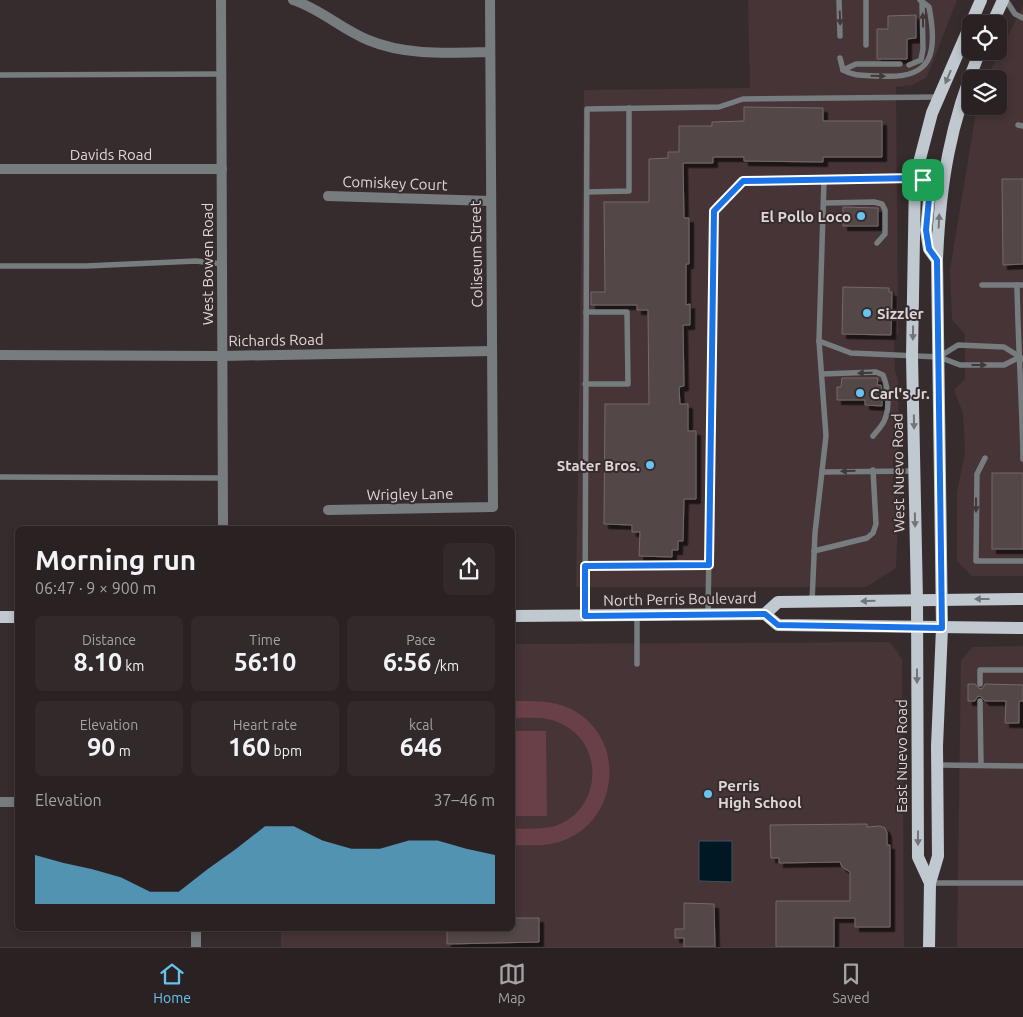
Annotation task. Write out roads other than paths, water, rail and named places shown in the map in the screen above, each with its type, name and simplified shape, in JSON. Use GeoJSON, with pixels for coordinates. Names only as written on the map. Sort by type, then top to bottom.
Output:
{"type":"FeatureCollection","features":[{"type":"Feature","properties":{"kind":"main road","name":"West Nuevo Road"},"geometry":{"type":"LineString","coordinates":[[917,627],[912,356],[915,178],[932,113],[981,0]]}},
{"type":"Feature","properties":{"kind":"main road"},"geometry":{"type":"LineString","coordinates":[[996,15],[1004,0]]}},
{"type":"Feature","properties":{"kind":"main road"},"geometry":{"type":"LineString","coordinates":[[941,600],[937,260],[939,214],[947,158],[962,100],[977,60]]}},
{"type":"Feature","properties":{"kind":"main road"},"geometry":{"type":"LineString","coordinates":[[915,178],[923,180],[930,188],[926,230],[929,249],[937,260]]}},
{"type":"Feature","properties":{"kind":"main road","name":"North Perris Boulevard"},"geometry":{"type":"LineString","coordinates":[[515,616],[765,614],[778,602],[1023,599]]}},
{"type":"Feature","properties":{"kind":"main road","name":"East Nuevo Road"},"geometry":{"type":"LineString","coordinates":[[929,947],[930,882],[938,856],[937,766],[942,628],[941,600]]}},
{"type":"Feature","properties":{"kind":"main road"},"geometry":{"type":"LineString","coordinates":[[765,614],[778,625],[1023,628]]}},
{"type":"Feature","properties":{"kind":"main road"},"geometry":{"type":"LineString","coordinates":[[0,617],[15,617]]}},
{"type":"Feature","properties":{"kind":"main road","name":"East Nuevo Road"},"geometry":{"type":"LineString","coordinates":[[917,627],[918,857],[930,882]]}},
{"type":"Feature","properties":{"kind":"street","name":"West Bowen Road"},"geometry":{"type":"LineString","coordinates":[[221,0],[223,526]]}},
{"type":"Feature","properties":{"kind":"street"},"geometry":{"type":"LineString","coordinates":[[292,0],[305,4],[328,16],[367,40],[394,48],[440,53],[490,52]]}},
{"type":"Feature","properties":{"kind":"street","name":"Coliseum Street"},"geometry":{"type":"LineString","coordinates":[[490,0],[492,507]]}},
{"type":"Feature","properties":{"kind":"street","name":"Davids Road"},"geometry":{"type":"LineString","coordinates":[[0,169],[222,169]]}},
{"type":"Feature","properties":{"kind":"street","name":"Comiskey Court"},"geometry":{"type":"LineString","coordinates":[[328,196],[409,200],[491,201]]}},
{"type":"Feature","properties":{"kind":"street","name":"Richards Road"},"geometry":{"type":"LineString","coordinates":[[0,355],[222,356],[492,351]]}},
{"type":"Feature","properties":{"kind":"street","name":"Wrigley Lane"},"geometry":{"type":"LineString","coordinates":[[328,510],[492,507]]}},
{"type":"Feature","properties":{"kind":"street"},"geometry":{"type":"LineString","coordinates":[[0,802],[15,802]]}},
{"type":"Feature","properties":{"kind":"street"},"geometry":{"type":"LineString","coordinates":[[196,931],[196,947]]}},
{"type":"Feature","properties":{"kind":"lane"},"geometry":{"type":"LineString","coordinates":[[839,0],[840,36]]}},
{"type":"Feature","properties":{"kind":"lane"},"geometry":{"type":"LineString","coordinates":[[866,0],[866,44]]}},
{"type":"Feature","properties":{"kind":"lane"},"geometry":{"type":"LineString","coordinates":[[909,65],[921,60],[923,49],[921,0]]}},
{"type":"Feature","properties":{"kind":"lane"},"geometry":{"type":"LineString","coordinates":[[840,58],[843,70],[850,74],[910,75],[920,70],[928,62],[932,41],[929,7],[921,0]]}},
{"type":"Feature","properties":{"kind":"lane"},"geometry":{"type":"LineString","coordinates":[[1004,0],[1015,14],[1023,18]]}},
{"type":"Feature","properties":{"kind":"lane"},"geometry":{"type":"LineString","coordinates":[[843,70],[856,64],[900,64]]}},
{"type":"Feature","properties":{"kind":"lane"},"geometry":{"type":"LineString","coordinates":[[0,75],[221,74]]}},
{"type":"Feature","properties":{"kind":"lane"},"geometry":{"type":"LineString","coordinates":[[585,616],[588,109],[718,107],[743,99],[939,97]]}},
{"type":"Feature","properties":{"kind":"lane"},"geometry":{"type":"LineString","coordinates":[[587,192],[629,192],[629,108]]}},
{"type":"Feature","properties":{"kind":"lane"},"geometry":{"type":"LineString","coordinates":[[708,615],[714,211],[743,181],[915,178]]}},
{"type":"Feature","properties":{"kind":"lane"},"geometry":{"type":"LineString","coordinates":[[812,602],[814,551],[826,436],[820,340],[824,181]]}},
{"type":"Feature","properties":{"kind":"lane"},"geometry":{"type":"LineString","coordinates":[[824,203],[874,202],[882,204],[885,210],[885,234],[877,243]]}},
{"type":"Feature","properties":{"kind":"lane"},"geometry":{"type":"LineString","coordinates":[[0,266],[86,266],[188,261],[222,264]]}},
{"type":"Feature","properties":{"kind":"lane"},"geometry":{"type":"LineString","coordinates":[[982,285],[1020,285],[1023,459]]}},
{"type":"Feature","properties":{"kind":"lane"},"geometry":{"type":"LineString","coordinates":[[585,384],[628,384],[627,312],[586,312]]}},
{"type":"Feature","properties":{"kind":"lane"},"geometry":{"type":"LineString","coordinates":[[820,340],[851,353],[939,357],[960,365],[1004,365],[1021,358]]}},
{"type":"Feature","properties":{"kind":"lane"},"geometry":{"type":"LineString","coordinates":[[939,357],[958,345],[1004,347],[1021,358]]}},
{"type":"Feature","properties":{"kind":"lane"},"geometry":{"type":"LineString","coordinates":[[822,374],[876,372],[883,376],[887,384],[887,411],[885,421],[873,436]]}},
{"type":"Feature","properties":{"kind":"lane"},"geometry":{"type":"LineString","coordinates":[[985,458],[976,474],[976,561],[1023,560]]}},
{"type":"Feature","properties":{"kind":"lane"},"geometry":{"type":"LineString","coordinates":[[814,551],[867,538],[873,533],[876,524],[874,470]]}},
{"type":"Feature","properties":{"kind":"lane"},"geometry":{"type":"LineString","coordinates":[[822,472],[914,471]]}},
{"type":"Feature","properties":{"kind":"lane"},"geometry":{"type":"LineString","coordinates":[[0,477],[223,478]]}},
{"type":"Feature","properties":{"kind":"lane"},"geometry":{"type":"LineString","coordinates":[[585,566],[709,565]]}},
{"type":"Feature","properties":{"kind":"lane"},"geometry":{"type":"LineString","coordinates":[[637,615],[637,664]]}},
{"type":"Feature","properties":{"kind":"lane"},"geometry":{"type":"LineString","coordinates":[[980,684],[980,670],[1023,670]]}},
{"type":"Feature","properties":{"kind":"lane"},"geometry":{"type":"LineString","coordinates":[[980,701],[981,766]]}},
{"type":"Feature","properties":{"kind":"lane"},"geometry":{"type":"LineString","coordinates":[[937,766],[1023,766]]}},
{"type":"Feature","properties":{"kind":"lane"},"geometry":{"type":"LineString","coordinates":[[930,882],[1023,882]]}},
{"type":"Feature","properties":{"kind":"water"},"geometry":{"type":"Polygon","coordinates":[[[699,841],[732,841],[732,882],[699,881],[699,841]]]}},
{"type":"Feature","properties":{"kind":"place","name":"El Pollo Loco"},"geometry":{"type":"Point","coordinates":[861,216]}},
{"type":"Feature","properties":{"kind":"place","name":"Sizzler"},"geometry":{"type":"Point","coordinates":[867,313]}},
{"type":"Feature","properties":{"kind":"place","name":"Carl's Jr."},"geometry":{"type":"Point","coordinates":[860,393]}},
{"type":"Feature","properties":{"kind":"place","name":"Stater Bros."},"geometry":{"type":"Point","coordinates":[650,465]}},
{"type":"Feature","properties":{"kind":"place","name":"Perris High School"},"geometry":{"type":"Point","coordinates":[708,794]}}]}
